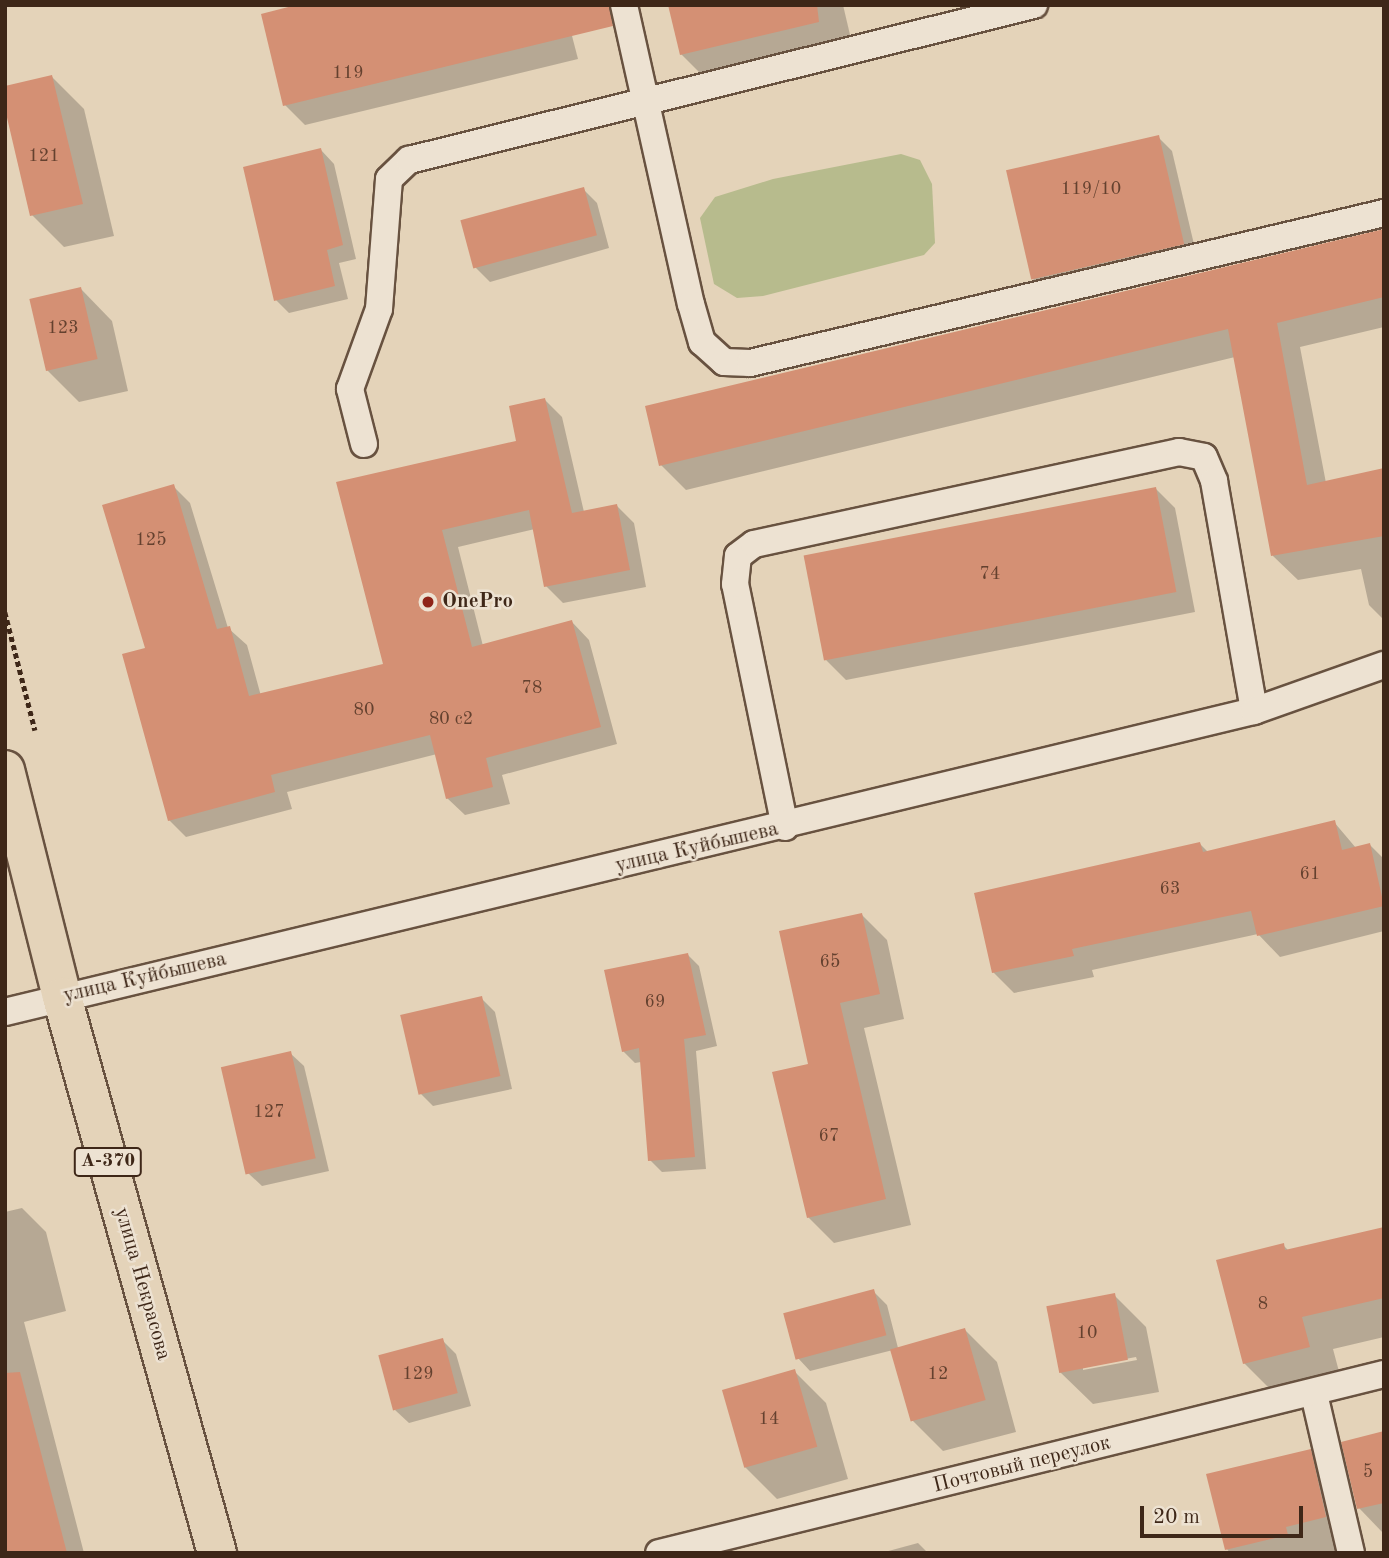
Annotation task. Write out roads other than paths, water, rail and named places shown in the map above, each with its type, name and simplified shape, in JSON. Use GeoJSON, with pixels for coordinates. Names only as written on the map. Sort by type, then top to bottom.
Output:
{"type":"FeatureCollection","features":[{"type":"Feature","properties":{"kind":"main road","name":"улица Некрасова"},"geometry":{"type":"LineString","coordinates":[[5,770],[62,997],[217,1553]]}},
{"type":"Feature","properties":{"kind":"lane"},"geometry":{"type":"LineString","coordinates":[[624,5],[702,342],[724,362],[750,363],[1384,213]]}},
{"type":"Feature","properties":{"kind":"lane"},"geometry":{"type":"LineString","coordinates":[[364,444],[350,389],[379,309],[389,179],[409,160],[1034,5]]}},
{"type":"Feature","properties":{"kind":"lane"},"geometry":{"type":"LineString","coordinates":[[785,827],[735,584],[738,556],[754,544],[1180,452],[1204,457],[1214,481],[1254,711]]}},
{"type":"Feature","properties":{"kind":"lane","name":"улица Куйбышева"},"geometry":{"type":"LineString","coordinates":[[5,1012],[785,827],[1254,711],[1384,665]]}},
{"type":"Feature","properties":{"kind":"lane","name":"Почтовый переулок"},"geometry":{"type":"LineString","coordinates":[[659,1553],[1314,1394],[1384,1374]]}},
{"type":"Feature","properties":{"kind":"lane"},"geometry":{"type":"LineString","coordinates":[[1314,1394],[1351,1553]]}},
{"type":"Feature","properties":{"kind":"place","name":"OnePro"},"geometry":{"type":"Point","coordinates":[428,602]}}]}
